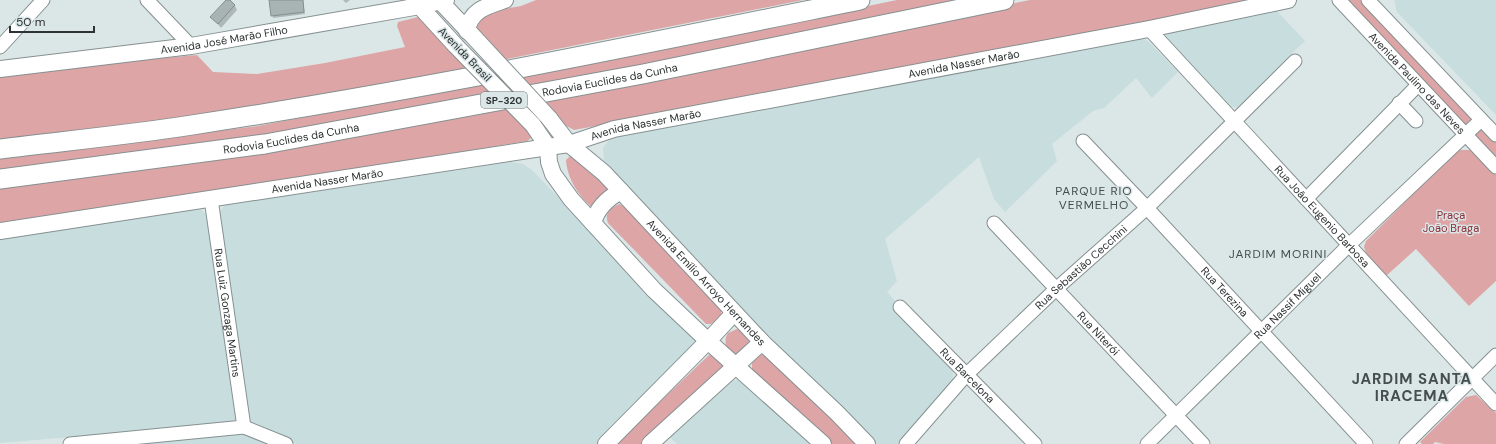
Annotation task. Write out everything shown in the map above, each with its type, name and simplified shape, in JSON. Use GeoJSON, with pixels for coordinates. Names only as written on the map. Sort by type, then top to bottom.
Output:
{"type":"FeatureCollection","features":[{"type":"Feature","properties":{"kind":"highway"},"geometry":{"type":"LineString","coordinates":[[0,149],[190,126],[384,94],[635,46],[860,0]]}},
{"type":"Feature","properties":{"kind":"highway","name":"Rodovia Euclides da Cunha"},"geometry":{"type":"LineString","coordinates":[[0,179],[272,142],[636,75],[1004,0]]}},
{"type":"Feature","properties":{"kind":"main road","name":"Avenida José Marão Filho"},"geometry":{"type":"LineString","coordinates":[[0,69],[191,46],[417,3],[442,0]]}},
{"type":"Feature","properties":{"kind":"main road","name":"Avenida Brasil"},"geometry":{"type":"LineString","coordinates":[[442,0],[469,32],[549,118]]}},
{"type":"Feature","properties":{"kind":"main road"},"geometry":{"type":"LineString","coordinates":[[469,32],[468,22],[475,13],[490,5],[505,0]]}},
{"type":"Feature","properties":{"kind":"main road","name":"Avenida Nasser Marão"},"geometry":{"type":"LineString","coordinates":[[0,231],[569,144],[614,129],[1149,29],[1288,0]]}},
{"type":"Feature","properties":{"kind":"main road","name":"Avenida Brasil"},"geometry":{"type":"LineString","coordinates":[[417,3],[456,46],[533,125],[548,147]]}},
{"type":"Feature","properties":{"kind":"main road","name":"Avenida Emílio Arroyo Hernandes"},"geometry":{"type":"LineString","coordinates":[[549,118],[569,144],[604,173],[762,342],[837,413],[867,444]]}},
{"type":"Feature","properties":{"kind":"main road"},"geometry":{"type":"LineString","coordinates":[[548,147],[549,162],[553,174],[571,199],[654,290],[708,341],[823,444]]}},
{"type":"Feature","properties":{"kind":"main road"},"geometry":{"type":"LineString","coordinates":[[593,223],[595,215],[603,205],[621,191]]}},
{"type":"Feature","properties":{"kind":"main road"},"geometry":{"type":"LineString","coordinates":[[606,444],[734,313]]}},
{"type":"Feature","properties":{"kind":"main road"},"geometry":{"type":"LineString","coordinates":[[650,444],[762,342]]}},
{"type":"Feature","properties":{"kind":"street"},"geometry":{"type":"LineString","coordinates":[[0,47],[43,0]]}},
{"type":"Feature","properties":{"kind":"street"},"geometry":{"type":"LineString","coordinates":[[147,0],[191,46]]}},
{"type":"Feature","properties":{"kind":"street","name":"Avenida Paulino das Neves"},"geometry":{"type":"LineString","coordinates":[[1339,0],[1496,167]]}},
{"type":"Feature","properties":{"kind":"street","name":"Avenida Paulino das Neves"},"geometry":{"type":"LineString","coordinates":[[1368,0],[1496,135]]}},
{"type":"Feature","properties":{"kind":"street","name":"Rua João Eugenio Barbosa"},"geometry":{"type":"LineString","coordinates":[[1149,29],[1234,123],[1306,199],[1471,379],[1496,404]]}},
{"type":"Feature","properties":{"kind":"street","name":"Rua Sebastião Cecchini"},"geometry":{"type":"LineString","coordinates":[[906,444],[967,374],[1056,289],[1147,208],[1295,61]]}},
{"type":"Feature","properties":{"kind":"street"},"geometry":{"type":"LineString","coordinates":[[1306,199],[1418,85]]}},
{"type":"Feature","properties":{"kind":"street"},"geometry":{"type":"LineString","coordinates":[[1399,103],[1416,121]]}},
{"type":"Feature","properties":{"kind":"street","name":"Rua Nassif Miguel"},"geometry":{"type":"LineString","coordinates":[[1147,444],[1348,246],[1481,120]]}},
{"type":"Feature","properties":{"kind":"street","name":"Rua Terezina"},"geometry":{"type":"LineString","coordinates":[[1083,141],[1366,444]]}},
{"type":"Feature","properties":{"kind":"street","name":"Rua Luiz Gonzaga Martins"},"geometry":{"type":"LineString","coordinates":[[211,199],[244,427]]}},
{"type":"Feature","properties":{"kind":"street","name":"Rua Niterói"},"geometry":{"type":"LineString","coordinates":[[994,223],[1203,444]]}},
{"type":"Feature","properties":{"kind":"street","name":"Rua Barcelona"},"geometry":{"type":"LineString","coordinates":[[900,307],[1036,444]]}},
{"type":"Feature","properties":{"kind":"street"},"geometry":{"type":"LineString","coordinates":[[1406,444],[1496,355]]}},
{"type":"Feature","properties":{"kind":"street"},"geometry":{"type":"LineString","coordinates":[[70,444],[244,427],[286,444]]}},
{"type":"Feature","properties":{"kind":"shaded area"},"geometry":{"type":"Polygon","coordinates":[[[1394,0],[1496,0],[1496,115],[1397,12],[1394,0]]]}},
{"type":"Feature","properties":{"kind":"shaded area"},"geometry":{"type":"Polygon","coordinates":[[[1276,10],[1305,41],[1238,108],[1229,106],[1165,38],[1167,32],[1276,10]]]}},
{"type":"Feature","properties":{"kind":"shaded area"},"geometry":{"type":"Polygon","coordinates":[[[1135,37],[1148,41],[1178,72],[1152,98],[1136,78],[1104,108],[1093,111],[1052,144],[1057,161],[1005,212],[994,199],[979,157],[885,239],[897,281],[887,292],[897,303],[895,311],[953,371],[953,380],[898,444],[877,444],[845,409],[739,309],[604,162],[603,148],[611,138],[1135,37]]]}},
{"type":"Feature","properties":{"kind":"shaded area"},"geometry":{"type":"Polygon","coordinates":[[[511,162],[523,164],[532,170],[693,337],[697,344],[692,352],[597,444],[297,444],[265,432],[249,421],[220,219],[220,211],[225,205],[511,162]]]}},
{"type":"Feature","properties":{"kind":"shaded area"},"geometry":{"type":"Polygon","coordinates":[[[199,208],[207,215],[237,417],[235,420],[232,423],[0,443],[0,237],[199,208]]]}},
{"type":"Feature","properties":{"kind":"shaded area"},"geometry":{"type":"Polygon","coordinates":[[[738,380],[815,444],[677,444],[668,436],[727,381],[738,380]]]}},
{"type":"Feature","properties":{"kind":"shaded area"},"geometry":{"type":"Polygon","coordinates":[[[237,433],[245,434],[270,444],[137,444],[237,433]]]}},
{"type":"Feature","properties":{"kind":"green space"},"geometry":{"type":"Polygon","coordinates":[[[536,0],[803,0],[502,60],[480,35],[477,28],[481,19],[492,11],[521,6],[536,0]]]}},
{"type":"Feature","properties":{"kind":"green space"},"geometry":{"type":"Polygon","coordinates":[[[897,0],[978,0],[532,92],[519,78],[897,0]]]}},
{"type":"Feature","properties":{"kind":"green space"},"geometry":{"type":"Polygon","coordinates":[[[1030,0],[1256,0],[1132,25],[574,130],[563,124],[540,100],[1030,0]]]}},
{"type":"Feature","properties":{"kind":"green space"},"geometry":{"type":"Polygon","coordinates":[[[1347,0],[1363,0],[1473,117],[1474,122],[1462,127],[1347,0]]]}},
{"type":"Feature","properties":{"kind":"green space"},"geometry":{"type":"Polygon","coordinates":[[[418,17],[425,19],[470,69],[188,118],[0,143],[0,75],[64,67],[197,55],[213,72],[257,74],[325,63],[405,47],[397,26],[398,22],[418,17]]]}},
{"type":"Feature","properties":{"kind":"green space"},"geometry":{"type":"Polygon","coordinates":[[[482,83],[495,96],[264,139],[0,174],[0,158],[258,126],[482,83]]]}},
{"type":"Feature","properties":{"kind":"green space"},"geometry":{"type":"Polygon","coordinates":[[[504,106],[534,136],[527,141],[205,194],[0,224],[0,186],[203,162],[504,106]]]}},
{"type":"Feature","properties":{"kind":"green space"},"geometry":{"type":"Polygon","coordinates":[[[1478,130],[1485,130],[1496,142],[1496,162],[1474,135],[1478,130]]]}},
{"type":"Feature","properties":{"kind":"green space","name":"Praça João Braga"},"geometry":{"type":"Polygon","coordinates":[[[1460,150],[1472,150],[1496,175],[1496,281],[1469,306],[1416,249],[1386,276],[1366,253],[1364,247],[1366,241],[1449,158],[1460,150]]]}},
{"type":"Feature","properties":{"kind":"green space"},"geometry":{"type":"Polygon","coordinates":[[[570,156],[576,156],[610,189],[593,208],[579,193],[571,180],[566,160],[570,156]]]}},
{"type":"Feature","properties":{"kind":"green space"},"geometry":{"type":"Polygon","coordinates":[[[619,204],[625,207],[722,306],[721,316],[711,324],[706,324],[608,223],[607,216],[609,211],[619,204]]]}},
{"type":"Feature","properties":{"kind":"green space"},"geometry":{"type":"Polygon","coordinates":[[[737,329],[745,334],[749,343],[739,354],[735,354],[727,347],[726,337],[728,333],[737,329]]]}},
{"type":"Feature","properties":{"kind":"green space"},"geometry":{"type":"Polygon","coordinates":[[[715,354],[723,362],[722,370],[643,444],[616,444],[709,355],[715,354]]]}},
{"type":"Feature","properties":{"kind":"green space"},"geometry":{"type":"Polygon","coordinates":[[[760,355],[769,355],[860,444],[831,444],[752,371],[752,363],[760,355]]]}},
{"type":"Feature","properties":{"kind":"green space"},"geometry":{"type":"Polygon","coordinates":[[[1476,395],[1496,413],[1496,444],[1444,444],[1435,442],[1433,444],[1422,444],[1420,442],[1466,397],[1476,395]]]}},
{"type":"Feature","properties":{"kind":"building"},"geometry":{"type":"Polygon","coordinates":[[[226,0],[230,0],[235,5],[218,24],[210,17],[226,0]]]}},
{"type":"Feature","properties":{"kind":"building"},"geometry":{"type":"Polygon","coordinates":[[[269,0],[303,0],[304,12],[271,16],[269,0]]]}},
{"type":"Feature","properties":{"kind":"district","name":"PARQUE RIO VERMELHO"},"geometry":{"type":"Point","coordinates":[1094,198]}},
{"type":"Feature","properties":{"kind":"district","name":"JARDIM MORINI"},"geometry":{"type":"Point","coordinates":[1278,254]}},
{"type":"Feature","properties":{"kind":"district","name":"JARDIM SANTA IRACEMA"},"geometry":{"type":"Point","coordinates":[1412,388]}}]}
